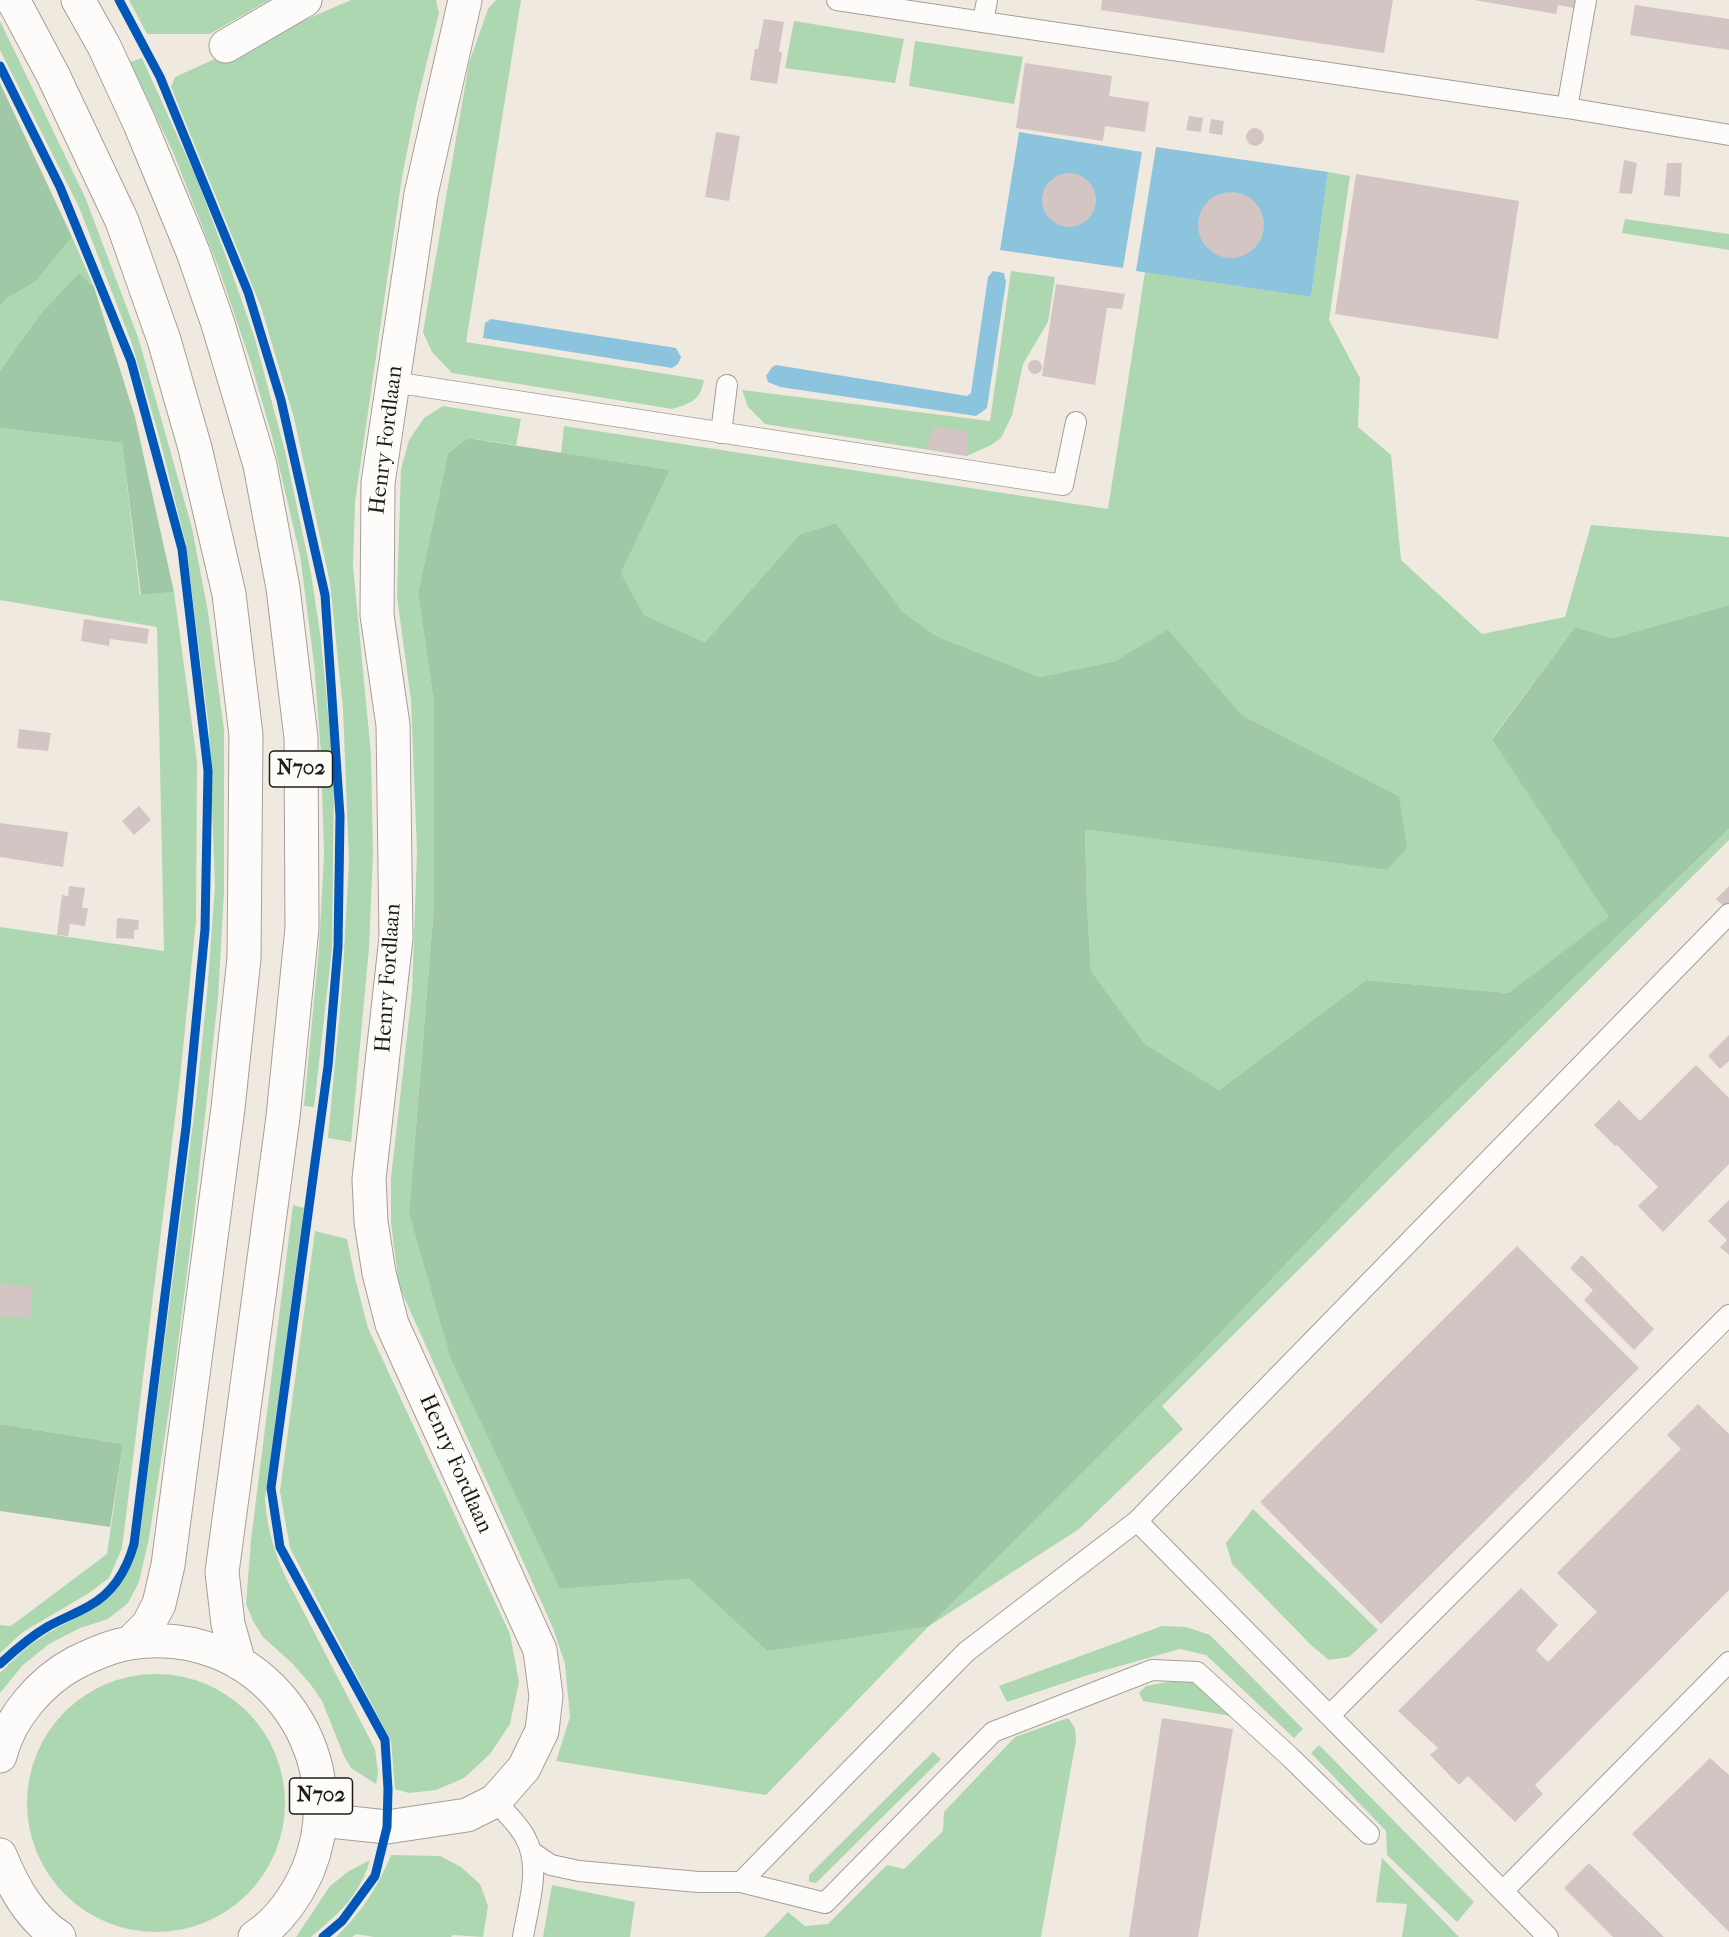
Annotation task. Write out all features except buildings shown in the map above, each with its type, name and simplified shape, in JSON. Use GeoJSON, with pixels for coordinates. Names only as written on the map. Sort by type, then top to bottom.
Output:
{"type":"FeatureCollection","features":[{"type":"Feature","properties":{"kind":"main road","name":"N702"},"geometry":{"type":"LineString","coordinates":[[14,0],[53,75],[122,221],[164,340],[195,448],[229,594],[246,735],[244,958],[228,1108],[168,1565],[159,1604],[148,1625],[130,1643]]}},
{"type":"Feature","properties":{"kind":"main road","name":"N702"},"geometry":{"type":"LineString","coordinates":[[78,0],[104,46],[140,124],[193,252],[218,324],[260,465],[283,588],[302,738],[302,928],[283,1117],[222,1572],[228,1624],[239,1663]]}},
{"type":"Feature","properties":{"kind":"main road"},"geometry":{"type":"LineString","coordinates":[[226,46],[305,0]]}},
{"type":"Feature","properties":{"kind":"main road","name":"Henry Fordlaan"},"geometry":{"type":"LineString","coordinates":[[321,1820],[387,1827],[467,1815],[495,1801],[524,1768],[542,1731],[546,1696],[540,1650],[392,1324],[379,1273],[371,1222],[369,1179],[396,938],[393,725],[376,615],[378,483],[421,194],[465,0]]}},
{"type":"Feature","properties":{"kind":"main road","name":"N702"},"geometry":{"type":"LineString","coordinates":[[0,1756],[16,1719],[38,1691],[65,1668],[96,1652],[130,1643],[158,1641],[186,1643],[213,1651],[239,1663],[264,1681],[286,1703],[303,1730],[314,1758],[321,1788],[321,1820],[315,1852],[302,1883],[284,1910],[255,1937]]}},
{"type":"Feature","properties":{"kind":"main road"},"geometry":{"type":"LineString","coordinates":[[0,1855],[10,1881],[28,1909],[59,1937]]}},
{"type":"Feature","properties":{"kind":"lane"},"geometry":{"type":"LineString","coordinates":[[837,0],[1567,108],[1729,135]]}},
{"type":"Feature","properties":{"kind":"lane"},"geometry":{"type":"LineString","coordinates":[[983,22],[987,0]]}},
{"type":"Feature","properties":{"kind":"lane"},"geometry":{"type":"LineString","coordinates":[[1567,108],[1586,0]]}},
{"type":"Feature","properties":{"kind":"lane"},"geometry":{"type":"LineString","coordinates":[[393,382],[1063,485],[1076,422]]}},
{"type":"Feature","properties":{"kind":"lane"},"geometry":{"type":"LineString","coordinates":[[721,433],[727,385]]}},
{"type":"Feature","properties":{"kind":"lane"},"geometry":{"type":"LineString","coordinates":[[741,1882],[966,1652],[1137,1521],[1729,914]]}},
{"type":"Feature","properties":{"kind":"lane"},"geometry":{"type":"LineString","coordinates":[[1329,1715],[1729,1315]]}},
{"type":"Feature","properties":{"kind":"lane"},"geometry":{"type":"LineString","coordinates":[[1137,1521],[1548,1937]]}},
{"type":"Feature","properties":{"kind":"lane"},"geometry":{"type":"LineString","coordinates":[[1503,1891],[1729,1662]]}},
{"type":"Feature","properties":{"kind":"lane"},"geometry":{"type":"LineString","coordinates":[[532,1853],[551,1865],[579,1871],[698,1882],[741,1882],[825,1903],[993,1732],[1152,1670],[1197,1672],[1289,1756],[1369,1834]]}},
{"type":"Feature","properties":{"kind":"lane"},"geometry":{"type":"LineString","coordinates":[[495,1801],[524,1835],[532,1853],[533,1874],[523,1937]]}},
{"type":"Feature","properties":{"kind":"green space"},"geometry":{"type":"Polygon","coordinates":[[[129,0],[269,0],[210,34],[147,34],[129,0]]]}},
{"type":"Feature","properties":{"kind":"green space"},"geometry":{"type":"Polygon","coordinates":[[[351,0],[436,0],[439,13],[417,102],[402,177],[355,502],[353,566],[371,754],[373,854],[369,948],[351,1142],[328,1138],[342,988],[349,861],[343,709],[330,583],[294,418],[261,307],[171,87],[175,77],[226,54],[231,61],[300,22],[351,0]]]}},
{"type":"Feature","properties":{"kind":"green space"},"geometry":{"type":"Polygon","coordinates":[[[496,0],[521,0],[466,342],[704,380],[700,393],[689,403],[672,409],[452,373],[432,352],[423,332],[469,63],[488,9],[496,0]]]}},
{"type":"Feature","properties":{"kind":"green space"},"geometry":{"type":"Polygon","coordinates":[[[0,21],[85,197],[139,340],[192,528],[208,612],[224,729],[224,892],[218,998],[193,1226],[172,1390],[149,1538],[139,1582],[128,1603],[108,1619],[80,1628],[49,1644],[23,1665],[0,1693],[0,1673],[36,1641],[109,1595],[128,1572],[138,1545],[196,1100],[215,886],[209,729],[186,545],[160,440],[132,344],[79,207],[0,50],[0,21]]]}},
{"type":"Feature","properties":{"kind":"green space"},"geometry":{"type":"Polygon","coordinates":[[[794,21],[904,39],[895,83],[785,68],[794,21]]]}},
{"type":"Feature","properties":{"kind":"green space"},"geometry":{"type":"Polygon","coordinates":[[[915,41],[1023,57],[1014,104],[909,86],[915,41]]]}},
{"type":"Feature","properties":{"kind":"green space"},"geometry":{"type":"Polygon","coordinates":[[[142,58],[196,177],[255,339],[285,451],[311,573],[321,640],[334,775],[332,948],[314,1107],[304,1106],[319,948],[324,854],[321,754],[314,663],[300,555],[272,436],[250,360],[219,269],[173,152],[130,62],[142,58]]]}},
{"type":"Feature","properties":{"kind":"green space"},"geometry":{"type":"Polygon","coordinates":[[[0,83],[72,237],[35,282],[6,299],[0,306],[0,83]]]}},
{"type":"Feature","properties":{"kind":"green space"},"geometry":{"type":"Polygon","coordinates":[[[1328,172],[1350,176],[1329,320],[1360,378],[1358,427],[1391,455],[1401,560],[1482,634],[1565,617],[1591,525],[1729,537],[1729,605],[1613,638],[1575,627],[1492,738],[1610,917],[1508,993],[1366,980],[1219,1090],[1145,1044],[1091,971],[1085,828],[1387,870],[1399,796],[1242,715],[1168,629],[1115,661],[1040,677],[938,637],[904,613],[836,523],[800,534],[705,642],[644,615],[621,573],[670,470],[561,453],[564,426],[1108,509],[1145,272],[1311,297],[1328,172]]]}},
{"type":"Feature","properties":{"kind":"green space"},"geometry":{"type":"Polygon","coordinates":[[[1625,219],[1729,234],[1729,250],[1622,233],[1625,219]]]}},
{"type":"Feature","properties":{"kind":"green space"},"geometry":{"type":"Polygon","coordinates":[[[72,237],[94,287],[79,273],[40,314],[0,371],[0,306],[6,299],[35,282],[72,237]]]}},
{"type":"Feature","properties":{"kind":"green space"},"geometry":{"type":"Polygon","coordinates":[[[1011,271],[1055,277],[1048,322],[1023,364],[1012,415],[1001,438],[991,445],[967,456],[765,424],[748,407],[742,390],[990,421],[1011,271]]]}},
{"type":"Feature","properties":{"kind":"green space"},"geometry":{"type":"Polygon","coordinates":[[[79,273],[94,287],[135,417],[174,592],[141,595],[122,443],[0,428],[0,371],[40,314],[79,273]]]}},
{"type":"Feature","properties":{"kind":"green space"},"geometry":{"type":"Polygon","coordinates":[[[443,406],[521,419],[516,445],[468,438],[448,453],[418,593],[434,703],[434,905],[409,1213],[560,1589],[689,1579],[767,1651],[1205,1349],[1392,1153],[1729,829],[1729,840],[1162,1406],[1183,1429],[1079,1529],[929,1626],[766,1795],[556,1761],[570,1717],[565,1664],[553,1628],[399,1286],[391,1223],[391,1178],[412,992],[417,851],[411,700],[397,597],[401,469],[409,440],[424,418],[443,406]]]}},
{"type":"Feature","properties":{"kind":"green space"},"geometry":{"type":"Polygon","coordinates":[[[0,428],[122,443],[140,595],[174,592],[197,761],[196,921],[180,1078],[122,1548],[109,1578],[89,1593],[23,1632],[0,1653],[0,1625],[11,1626],[107,1554],[123,1444],[0,1424],[0,927],[164,951],[157,627],[0,600],[0,428]]]}},
{"type":"Feature","properties":{"kind":"green space"},"geometry":{"type":"Polygon","coordinates":[[[468,438],[670,470],[621,573],[644,615],[705,642],[800,534],[836,523],[904,613],[938,637],[1040,677],[1115,661],[1168,629],[1242,715],[1399,796],[1407,848],[1387,870],[1085,829],[1091,971],[1145,1044],[1219,1090],[1366,980],[1508,993],[1609,917],[1492,739],[1575,627],[1613,638],[1729,605],[1729,829],[1392,1153],[1205,1349],[929,1626],[767,1651],[689,1579],[560,1589],[451,1359],[409,1213],[434,905],[434,703],[418,593],[448,453],[468,438]]]}},
{"type":"Feature","properties":{"kind":"green space"},"geometry":{"type":"Polygon","coordinates":[[[293,1205],[304,1208],[265,1499],[267,1520],[286,1578],[375,1749],[378,1773],[376,1784],[351,1768],[322,1701],[292,1663],[263,1637],[246,1604],[251,1540],[293,1205]]]}},
{"type":"Feature","properties":{"kind":"green space"},"geometry":{"type":"Polygon","coordinates":[[[315,1231],[347,1239],[368,1328],[510,1634],[519,1682],[510,1724],[490,1754],[464,1778],[436,1790],[409,1793],[395,1789],[391,1741],[290,1548],[280,1491],[315,1231]]]}},
{"type":"Feature","properties":{"kind":"green space"},"geometry":{"type":"Polygon","coordinates":[[[0,1424],[123,1444],[110,1527],[0,1511],[0,1424]]]}},
{"type":"Feature","properties":{"kind":"green space"},"geometry":{"type":"Polygon","coordinates":[[[1253,1509],[1378,1630],[1349,1657],[1329,1660],[1312,1646],[1232,1564],[1226,1543],[1253,1509]]]}},
{"type":"Feature","properties":{"kind":"green space"},"geometry":{"type":"Polygon","coordinates":[[[1162,1626],[1186,1627],[1210,1635],[1303,1729],[1294,1738],[1206,1655],[1180,1649],[1088,1675],[1007,1702],[999,1686],[1162,1626]]]}},
{"type":"Feature","properties":{"kind":"green space"},"geometry":{"type":"Polygon","coordinates":[[[156,1674],[181,1676],[217,1689],[238,1703],[256,1721],[275,1754],[283,1778],[285,1803],[283,1828],[270,1864],[256,1885],[238,1903],[205,1922],[181,1930],[156,1932],[131,1930],[95,1917],[74,1903],[56,1885],[37,1852],[29,1828],[27,1803],[29,1778],[42,1742],[56,1721],[74,1703],[107,1684],[131,1676],[156,1674]]]}},
{"type":"Feature","properties":{"kind":"green space"},"geometry":{"type":"Polygon","coordinates":[[[1179,1680],[1199,1683],[1237,1717],[1143,1701],[1139,1693],[1146,1686],[1179,1680]]]}},
{"type":"Feature","properties":{"kind":"green space"},"geometry":{"type":"Polygon","coordinates":[[[1068,1718],[1075,1728],[1076,1740],[1041,1937],[764,1937],[788,1912],[805,1926],[828,1924],[887,1865],[904,1869],[943,1831],[944,1812],[1015,1737],[1068,1718]]]}},
{"type":"Feature","properties":{"kind":"green space"},"geometry":{"type":"Polygon","coordinates":[[[1319,1745],[1474,1902],[1457,1922],[1387,1855],[1386,1831],[1311,1753],[1319,1745]]]}},
{"type":"Feature","properties":{"kind":"green space"},"geometry":{"type":"Polygon","coordinates":[[[933,1752],[941,1759],[816,1883],[809,1882],[809,1875],[933,1752]]]}},
{"type":"Feature","properties":{"kind":"green space"},"geometry":{"type":"Polygon","coordinates":[[[391,1855],[440,1856],[461,1867],[480,1884],[488,1906],[483,1937],[453,1935],[451,1937],[374,1937],[356,1934],[352,1937],[336,1937],[368,1899],[391,1855]]]}},
{"type":"Feature","properties":{"kind":"green space"},"geometry":{"type":"Polygon","coordinates":[[[1382,1858],[1459,1937],[1402,1937],[1407,1904],[1376,1902],[1382,1858]]]}},
{"type":"Feature","properties":{"kind":"green space"},"geometry":{"type":"Polygon","coordinates":[[[370,1860],[360,1884],[339,1912],[311,1937],[296,1937],[330,1886],[349,1871],[370,1860]]]}},
{"type":"Feature","properties":{"kind":"green space"},"geometry":{"type":"Polygon","coordinates":[[[552,1885],[635,1902],[630,1937],[543,1937],[552,1885]]]}},
{"type":"Feature","properties":{"kind":"water"},"geometry":{"type":"Polygon","coordinates":[[[1019,132],[1142,152],[1123,268],[1000,250],[1019,132]]]}},
{"type":"Feature","properties":{"kind":"water"},"geometry":{"type":"Polygon","coordinates":[[[1156,147],[1328,172],[1311,297],[1136,271],[1156,147]]]}},
{"type":"Feature","properties":{"kind":"water"},"geometry":{"type":"Polygon","coordinates":[[[993,271],[1004,273],[1006,282],[987,408],[976,416],[780,387],[768,382],[766,376],[776,365],[967,396],[971,393],[988,277],[993,271]]]}},
{"type":"Feature","properties":{"kind":"water"},"geometry":{"type":"Polygon","coordinates":[[[491,319],[676,348],[681,357],[678,364],[672,368],[483,338],[485,323],[491,319]]]}},
{"type":"Feature","properties":{"kind":"cycle path"},"geometry":{"type":"LineString","coordinates":[[119,0],[160,77],[248,292],[281,400],[325,595],[340,816],[338,947],[328,1066],[271,1488],[280,1547],[385,1740],[388,1789],[387,1827],[375,1876],[342,1921],[323,1937]]}},
{"type":"Feature","properties":{"kind":"cycle path"},"geometry":{"type":"LineString","coordinates":[[0,66],[60,187],[131,361],[182,549],[208,771],[205,929],[186,1127],[134,1544],[118,1580],[98,1601],[41,1631],[0,1664]]}}]}
